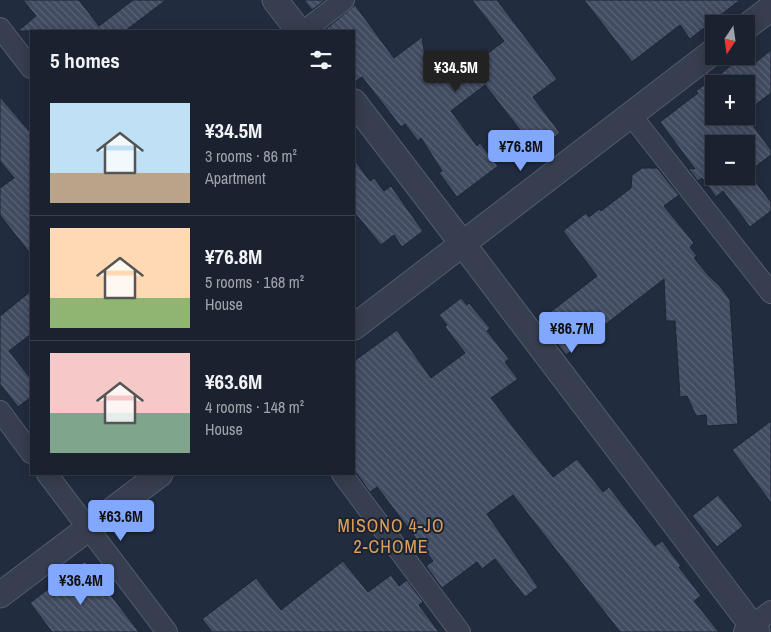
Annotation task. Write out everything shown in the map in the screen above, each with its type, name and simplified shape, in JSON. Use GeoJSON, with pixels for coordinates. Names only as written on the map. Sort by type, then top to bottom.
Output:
{"type":"FeatureCollection","features":[{"type":"Feature","properties":{"kind":"street"},"geometry":{"type":"LineString","coordinates":[[275,0],[298,30]]}},
{"type":"Feature","properties":{"kind":"street"},"geometry":{"type":"LineString","coordinates":[[305,30],[344,0]]}},
{"type":"Feature","properties":{"kind":"street"},"geometry":{"type":"LineString","coordinates":[[755,20],[771,8]]}},
{"type":"Feature","properties":{"kind":"street"},"geometry":{"type":"LineString","coordinates":[[0,28],[30,67]]}},
{"type":"Feature","properties":{"kind":"street"},"geometry":{"type":"LineString","coordinates":[[355,325],[705,58]]}},
{"type":"Feature","properties":{"kind":"street"},"geometry":{"type":"LineString","coordinates":[[355,103],[756,625]]}},
{"type":"Feature","properties":{"kind":"street"},"geometry":{"type":"LineString","coordinates":[[630,114],[771,293]]}},
{"type":"Feature","properties":{"kind":"street"},"geometry":{"type":"LineString","coordinates":[[0,411],[30,452]]}},
{"type":"Feature","properties":{"kind":"street"},"geometry":{"type":"LineString","coordinates":[[48,475],[167,632]]}},
{"type":"Feature","properties":{"kind":"street"},"geometry":{"type":"LineString","coordinates":[[0,595],[159,475]]}},
{"type":"Feature","properties":{"kind":"street"},"geometry":{"type":"LineString","coordinates":[[343,475],[460,632]]}},
{"type":"Feature","properties":{"kind":"building"},"geometry":{"type":"Polygon","coordinates":[[[23,0],[79,0],[99,26],[133,0],[166,0],[126,30],[18,31],[36,16],[23,0]]]}},
{"type":"Feature","properties":{"kind":"building"},"geometry":{"type":"Polygon","coordinates":[[[304,0],[325,0],[312,10],[304,0]]]}},
{"type":"Feature","properties":{"kind":"building"},"geometry":{"type":"Polygon","coordinates":[[[472,0],[497,0],[557,79],[533,97],[560,133],[548,142],[550,144],[528,161],[510,138],[520,130],[485,85],[451,111],[477,146],[480,143],[498,166],[457,197],[439,173],[442,171],[421,138],[418,141],[405,124],[401,127],[362,77],[355,81],[355,30],[326,29],[355,5],[394,58],[422,37],[427,70],[447,54],[462,73],[504,41],[472,0]]]}},
{"type":"Feature","properties":{"kind":"building"},"geometry":{"type":"Polygon","coordinates":[[[584,0],[740,0],[721,15],[705,15],[705,27],[690,39],[680,25],[632,62],[584,0]]]}},
{"type":"Feature","properties":{"kind":"building"},"geometry":{"type":"Polygon","coordinates":[[[771,50],[771,93],[755,105],[755,75],[719,75],[731,65],[755,65],[771,50]]]}},
{"type":"Feature","properties":{"kind":"building"},"geometry":{"type":"Polygon","coordinates":[[[705,84],[705,125],[753,125],[771,150],[771,155],[755,167],[755,135],[705,135],[705,182],[702,178],[698,181],[688,168],[695,169],[660,122],[698,93],[696,91],[705,84]]]}},
{"type":"Feature","properties":{"kind":"building"},"geometry":{"type":"Polygon","coordinates":[[[0,97],[30,132],[30,254],[0,215],[0,188],[14,178],[0,161],[0,97]]]}},
{"type":"Feature","properties":{"kind":"building"},"geometry":{"type":"Polygon","coordinates":[[[355,160],[370,181],[374,178],[384,191],[391,186],[423,231],[402,247],[394,235],[381,245],[355,213],[355,160]]]}},
{"type":"Feature","properties":{"kind":"building"},"geometry":{"type":"Polygon","coordinates":[[[642,168],[657,168],[679,195],[664,206],[694,243],[690,247],[697,256],[694,258],[720,286],[730,300],[738,424],[707,426],[706,415],[696,416],[687,396],[680,397],[675,321],[666,321],[664,279],[566,355],[539,321],[597,276],[563,231],[586,213],[589,217],[599,209],[601,211],[631,188],[632,175],[642,168]]]}},
{"type":"Feature","properties":{"kind":"building"},"geometry":{"type":"Polygon","coordinates":[[[755,181],[771,202],[771,211],[750,227],[723,191],[716,197],[707,185],[755,185],[755,181]]]}},
{"type":"Feature","properties":{"kind":"building"},"geometry":{"type":"Polygon","coordinates":[[[30,292],[30,335],[9,351],[30,378],[30,398],[18,407],[0,384],[0,316],[30,292]]]}},
{"type":"Feature","properties":{"kind":"building"},"geometry":{"type":"Polygon","coordinates":[[[461,298],[467,305],[469,303],[490,328],[487,331],[509,359],[505,362],[518,379],[491,398],[553,477],[577,459],[603,492],[609,487],[655,546],[662,541],[701,596],[694,601],[719,632],[620,632],[513,495],[487,514],[538,587],[525,597],[495,559],[482,569],[477,562],[442,588],[426,566],[433,561],[377,487],[370,492],[355,471],[355,360],[397,330],[431,378],[465,353],[445,327],[447,325],[439,315],[461,298]]]}},
{"type":"Feature","properties":{"kind":"building"},"geometry":{"type":"Polygon","coordinates":[[[771,421],[771,503],[732,450],[771,421]]]}},
{"type":"Feature","properties":{"kind":"building"},"geometry":{"type":"Polygon","coordinates":[[[718,495],[743,526],[717,547],[692,516],[718,495]]]}},
{"type":"Feature","properties":{"kind":"building"},"geometry":{"type":"Polygon","coordinates":[[[85,561],[139,632],[52,632],[30,603],[85,561]]]}},
{"type":"Feature","properties":{"kind":"building"},"geometry":{"type":"Polygon","coordinates":[[[343,561],[368,592],[391,575],[399,586],[407,580],[423,602],[419,605],[439,632],[212,632],[202,619],[256,578],[281,610],[343,561]]]}},
{"type":"Feature","properties":{"kind":"district","name":"MISONO 4-JO 2-CHOME"},"geometry":{"type":"Point","coordinates":[391,536]}}]}
